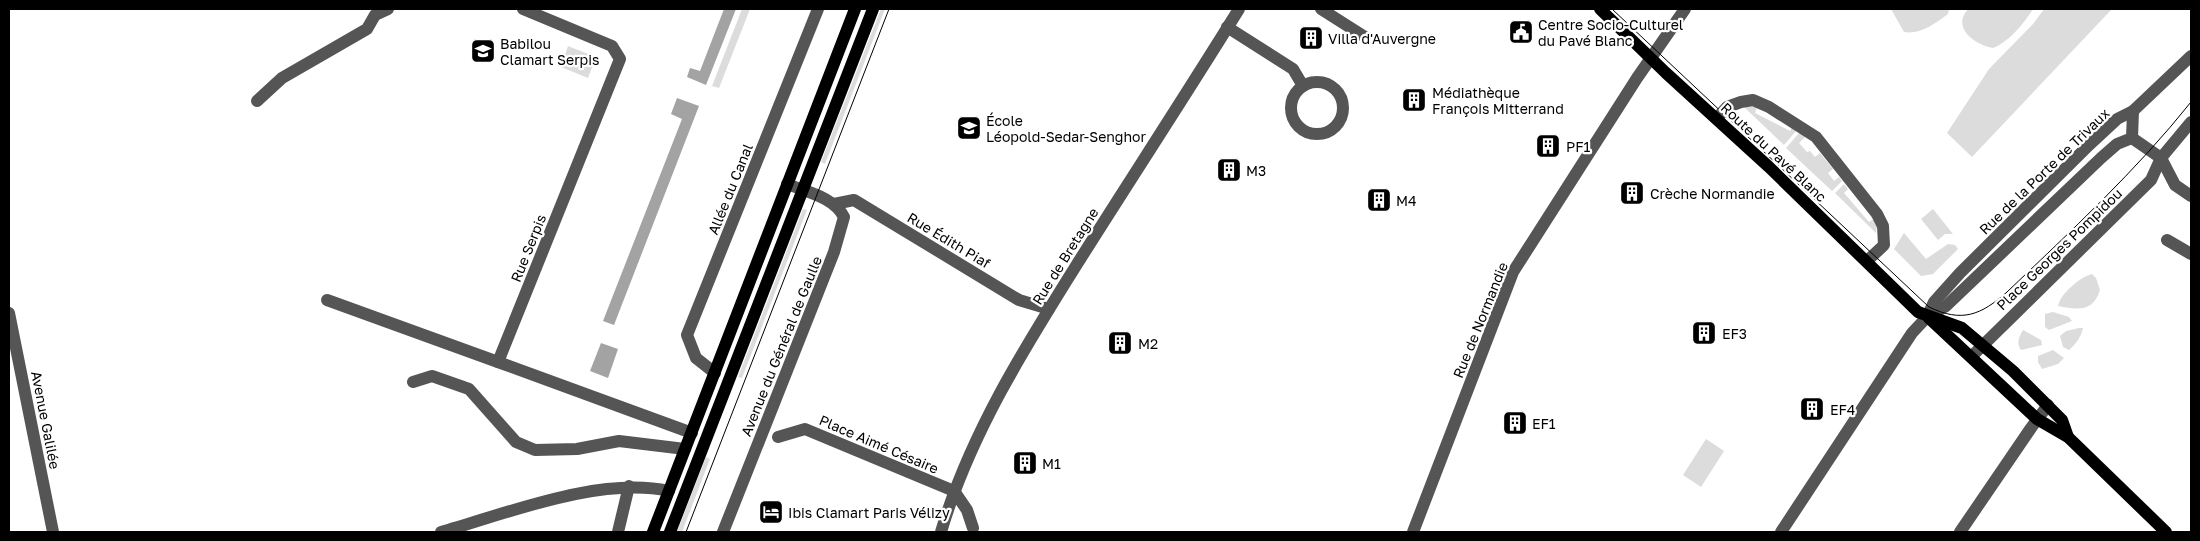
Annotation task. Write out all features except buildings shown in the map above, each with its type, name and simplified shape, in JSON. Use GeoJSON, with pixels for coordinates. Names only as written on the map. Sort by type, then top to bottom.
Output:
{"type":"FeatureCollection","features":[{"type":"Feature","properties":{"kind":"main road"},"geometry":{"type":"LineString","coordinates":[[653,532],[855,9]]}},
{"type":"Feature","properties":{"kind":"main road"},"geometry":{"type":"LineString","coordinates":[[670,532],[873,9]]}},
{"type":"Feature","properties":{"kind":"main road","name":"Route du Pavé Blanc"},"geometry":{"type":"LineString","coordinates":[[1600,9],[1867,261],[1918,312],[1962,328],[1984,344],[2062,420],[2068,437]]}},
{"type":"Feature","properties":{"kind":"main road","name":"Route du Pavé Blanc"},"geometry":{"type":"LineString","coordinates":[[1927,316],[2037,419],[2068,437],[2166,532]]}},
{"type":"Feature","properties":{"kind":"street"},"geometry":{"type":"LineString","coordinates":[[257,101],[282,78],[368,29],[375,15],[388,9]]}},
{"type":"Feature","properties":{"kind":"street","name":"Rue Serpis"},"geometry":{"type":"LineString","coordinates":[[498,362],[620,59],[612,46],[523,9]]}},
{"type":"Feature","properties":{"kind":"street","name":"Allée du Canal"},"geometry":{"type":"LineString","coordinates":[[715,373],[696,358],[687,335],[818,9]]}},
{"type":"Feature","properties":{"kind":"street","name":"Rue de Bretagne"},"geometry":{"type":"LineString","coordinates":[[941,532],[954,491],[990,412],[1049,309],[1239,9]]}},
{"type":"Feature","properties":{"kind":"street"},"geometry":{"type":"LineString","coordinates":[[1321,9],[1365,37]]}},
{"type":"Feature","properties":{"kind":"street","name":"Rue de Normandie"},"geometry":{"type":"LineString","coordinates":[[1413,532],[1513,272],[1651,58],[1685,9]]}},
{"type":"Feature","properties":{"kind":"street"},"geometry":{"type":"LineString","coordinates":[[1227,28],[1294,69],[1304,86]]}},
{"type":"Feature","properties":{"kind":"street","name":"Rue de la Porte de Trivaux"},"geometry":{"type":"LineString","coordinates":[[1781,532],[1912,333],[1927,316],[1934,302],[1960,273],[2028,205],[2117,119],[2133,111],[2191,56]]}},
{"type":"Feature","properties":{"kind":"street"},"geometry":{"type":"LineString","coordinates":[[1314,82],[1322,82],[1329,85],[1340,95],[1343,102],[1342,117],[1334,129],[1320,135],[1312,134],[1302,131],[1294,122],[1291,108],[1292,100],[1296,93],[1304,86],[1314,82]]}},
{"type":"Feature","properties":{"kind":"street"},"geometry":{"type":"LineString","coordinates":[[1716,118],[1727,107],[1753,100],[1816,137],[1878,214],[1883,226],[1884,245],[1867,261]]}},
{"type":"Feature","properties":{"kind":"street"},"geometry":{"type":"LineString","coordinates":[[2133,111],[2132,138],[2161,158],[2175,185],[2191,196]]}},
{"type":"Feature","properties":{"kind":"street"},"geometry":{"type":"LineString","coordinates":[[2161,158],[2191,122]]}},
{"type":"Feature","properties":{"kind":"street","name":"Rue de la Porte de Trivaux"},"geometry":{"type":"LineString","coordinates":[[1927,316],[1946,306],[2102,158],[2118,144],[2132,138]]}},
{"type":"Feature","properties":{"kind":"street","name":"Place Georges Pompidou"},"geometry":{"type":"LineString","coordinates":[[1971,357],[2151,180],[2161,158]]}},
{"type":"Feature","properties":{"kind":"street"},"geometry":{"type":"LineString","coordinates":[[787,184],[834,204]]}},
{"type":"Feature","properties":{"kind":"street","name":"Rue Édith Piaf"},"geometry":{"type":"LineString","coordinates":[[834,204],[854,200],[1019,300],[1049,309]]}},
{"type":"Feature","properties":{"kind":"street","name":"Avenue du Général de Gaulle"},"geometry":{"type":"LineString","coordinates":[[723,532],[840,238],[844,217],[840,209],[834,204]]}},
{"type":"Feature","properties":{"kind":"street"},"geometry":{"type":"LineString","coordinates":[[2167,240],[2191,254]]}},
{"type":"Feature","properties":{"kind":"street"},"geometry":{"type":"LineString","coordinates":[[328,300],[692,433]]}},
{"type":"Feature","properties":{"kind":"street","name":"Avenue Galilée"},"geometry":{"type":"LineString","coordinates":[[9,313],[53,532]]}},
{"type":"Feature","properties":{"kind":"street"},"geometry":{"type":"LineString","coordinates":[[413,382],[432,376],[469,389],[516,442],[535,450],[577,449],[620,441],[685,449]]}},
{"type":"Feature","properties":{"kind":"street"},"geometry":{"type":"LineString","coordinates":[[1960,532],[2048,405]]}},
{"type":"Feature","properties":{"kind":"street","name":"Place Aimé Césaire"},"geometry":{"type":"LineString","coordinates":[[778,437],[805,429],[954,491]]}},
{"type":"Feature","properties":{"kind":"street"},"geometry":{"type":"LineString","coordinates":[[618,532],[629,486]]}},
{"type":"Feature","properties":{"kind":"street"},"geometry":{"type":"LineString","coordinates":[[441,532],[561,497],[629,486],[669,491]]}},
{"type":"Feature","properties":{"kind":"street"},"geometry":{"type":"LineString","coordinates":[[954,491],[967,510],[973,528]]}},
{"type":"Feature","properties":{"kind":"shaded area"},"geometry":{"type":"Polygon","coordinates":[[[724,9],[736,9],[706,85],[687,77],[690,68],[700,71],[724,9]]]}},
{"type":"Feature","properties":{"kind":"shaded area"},"geometry":{"type":"Polygon","coordinates":[[[742,9],[750,9],[719,88],[712,86],[742,9]]]}},
{"type":"Feature","properties":{"kind":"shaded area"},"geometry":{"type":"Polygon","coordinates":[[[881,9],[885,9],[825,164],[821,162],[881,9]]]}},
{"type":"Feature","properties":{"kind":"shaded area"},"geometry":{"type":"Polygon","coordinates":[[[1891,9],[1949,9],[1948,14],[1922,30],[1904,32],[1891,9]]]}},
{"type":"Feature","properties":{"kind":"shaded area"},"geometry":{"type":"Polygon","coordinates":[[[1968,9],[2033,9],[2021,26],[2010,37],[1993,48],[1979,43],[1967,34],[1962,23],[1963,16],[1968,9]]]}},
{"type":"Feature","properties":{"kind":"shaded area"},"geometry":{"type":"Polygon","coordinates":[[[2044,9],[2112,9],[1972,157],[1947,133],[1989,69],[2033,24],[2044,9]]]}},
{"type":"Feature","properties":{"kind":"shaded area"},"geometry":{"type":"Polygon","coordinates":[[[568,46],[596,57],[588,78],[561,67],[568,46]]]}},
{"type":"Feature","properties":{"kind":"shaded area"},"geometry":{"type":"Polygon","coordinates":[[[677,98],[699,106],[614,325],[603,321],[682,119],[671,114],[677,98]]]}},
{"type":"Feature","properties":{"kind":"shaded area"},"geometry":{"type":"Polygon","coordinates":[[[1744,107],[1757,107],[1755,113],[1790,131],[1793,126],[1796,131],[1784,145],[1744,107]]]}},
{"type":"Feature","properties":{"kind":"shaded area"},"geometry":{"type":"Polygon","coordinates":[[[1800,132],[1805,137],[1799,143],[1807,152],[1810,151],[1815,157],[1820,153],[1833,169],[1828,173],[1834,181],[1839,177],[1842,181],[1832,191],[1786,148],[1800,132]]]}},
{"type":"Feature","properties":{"kind":"shaded area"},"geometry":{"type":"Polygon","coordinates":[[[1844,184],[1848,189],[1844,193],[1869,222],[1874,219],[1877,225],[1876,233],[1835,193],[1844,184]]]}},
{"type":"Feature","properties":{"kind":"shaded area"},"geometry":{"type":"Polygon","coordinates":[[[803,209],[807,210],[742,378],[738,377],[803,209]]]}},
{"type":"Feature","properties":{"kind":"shaded area"},"geometry":{"type":"Polygon","coordinates":[[[1933,209],[1953,234],[1945,234],[1938,240],[1921,219],[1933,209]]]}},
{"type":"Feature","properties":{"kind":"shaded area"},"geometry":{"type":"Polygon","coordinates":[[[1904,233],[1926,259],[1948,244],[1955,245],[1958,249],[1933,274],[1921,276],[1894,249],[1904,233]]]}},
{"type":"Feature","properties":{"kind":"shaded area"},"geometry":{"type":"Polygon","coordinates":[[[2092,274],[2096,278],[2100,290],[2089,306],[2072,308],[2058,306],[2062,296],[2071,287],[2092,274]]]}},
{"type":"Feature","properties":{"kind":"shaded area"},"geometry":{"type":"Polygon","coordinates":[[[2053,312],[2069,317],[2072,321],[2049,330],[2045,327],[2045,314],[2053,312]]]}},
{"type":"Feature","properties":{"kind":"shaded area"},"geometry":{"type":"Polygon","coordinates":[[[2083,328],[2080,337],[2074,345],[2069,350],[2063,347],[2060,336],[2066,331],[2083,328]]]}},
{"type":"Feature","properties":{"kind":"shaded area"},"geometry":{"type":"Polygon","coordinates":[[[2023,330],[2041,340],[2042,345],[2021,350],[2019,340],[2023,330]]]}},
{"type":"Feature","properties":{"kind":"shaded area"},"geometry":{"type":"Polygon","coordinates":[[[601,343],[618,349],[608,378],[590,371],[601,343]]]}},
{"type":"Feature","properties":{"kind":"shaded area"},"geometry":{"type":"Polygon","coordinates":[[[2053,350],[2064,358],[2058,364],[2042,369],[2038,362],[2038,356],[2053,350]]]}},
{"type":"Feature","properties":{"kind":"shaded area"},"geometry":{"type":"Polygon","coordinates":[[[1706,439],[1724,451],[1701,487],[1683,475],[1706,439]]]}},
{"type":"Feature","properties":{"kind":"shaded area"},"geometry":{"type":"Polygon","coordinates":[[[706,457],[710,459],[682,532],[677,532],[706,457]]]}},
{"type":"Feature","properties":{"kind":"tram line"},"geometry":{"type":"LineString","coordinates":[[686,532],[889,9]]}},
{"type":"Feature","properties":{"kind":"tram line"},"geometry":{"type":"LineString","coordinates":[[1612,9],[1929,307],[1951,315],[1971,314],[1998,300],[2125,176],[2191,102]]}},
{"type":"Feature","properties":{"kind":"place","name":"Centre Socio-Culturel du Pavé Blanc"},"geometry":{"type":"Point","coordinates":[1521,32]}},
{"type":"Feature","properties":{"kind":"place","name":"Villa d'Auvergne"},"geometry":{"type":"Point","coordinates":[1311,38]}},
{"type":"Feature","properties":{"kind":"place","name":"Babilou Clamart Serpis"},"geometry":{"type":"Point","coordinates":[483,51]}},
{"type":"Feature","properties":{"kind":"place","name":"Médiathèque François Mitterrand"},"geometry":{"type":"Point","coordinates":[1414,100]}},
{"type":"Feature","properties":{"kind":"place","name":"École Léopold-Sedar-Senghor"},"geometry":{"type":"Point","coordinates":[969,128]}},
{"type":"Feature","properties":{"kind":"place","name":"PF1"},"geometry":{"type":"Point","coordinates":[1548,146]}},
{"type":"Feature","properties":{"kind":"place","name":"M3"},"geometry":{"type":"Point","coordinates":[1229,170]}},
{"type":"Feature","properties":{"kind":"place","name":"Crèche Normandie"},"geometry":{"type":"Point","coordinates":[1632,193]}},
{"type":"Feature","properties":{"kind":"place","name":"M4"},"geometry":{"type":"Point","coordinates":[1379,200]}},
{"type":"Feature","properties":{"kind":"place","name":"EF3"},"geometry":{"type":"Point","coordinates":[1704,333]}},
{"type":"Feature","properties":{"kind":"place","name":"M2"},"geometry":{"type":"Point","coordinates":[1120,343]}},
{"type":"Feature","properties":{"kind":"place","name":"EF4"},"geometry":{"type":"Point","coordinates":[1812,409]}},
{"type":"Feature","properties":{"kind":"place","name":"EF1"},"geometry":{"type":"Point","coordinates":[1515,423]}},
{"type":"Feature","properties":{"kind":"place","name":"M1"},"geometry":{"type":"Point","coordinates":[1025,463]}},
{"type":"Feature","properties":{"kind":"place","name":"Ibis Clamart Paris Vélizy"},"geometry":{"type":"Point","coordinates":[771,512]}}]}
